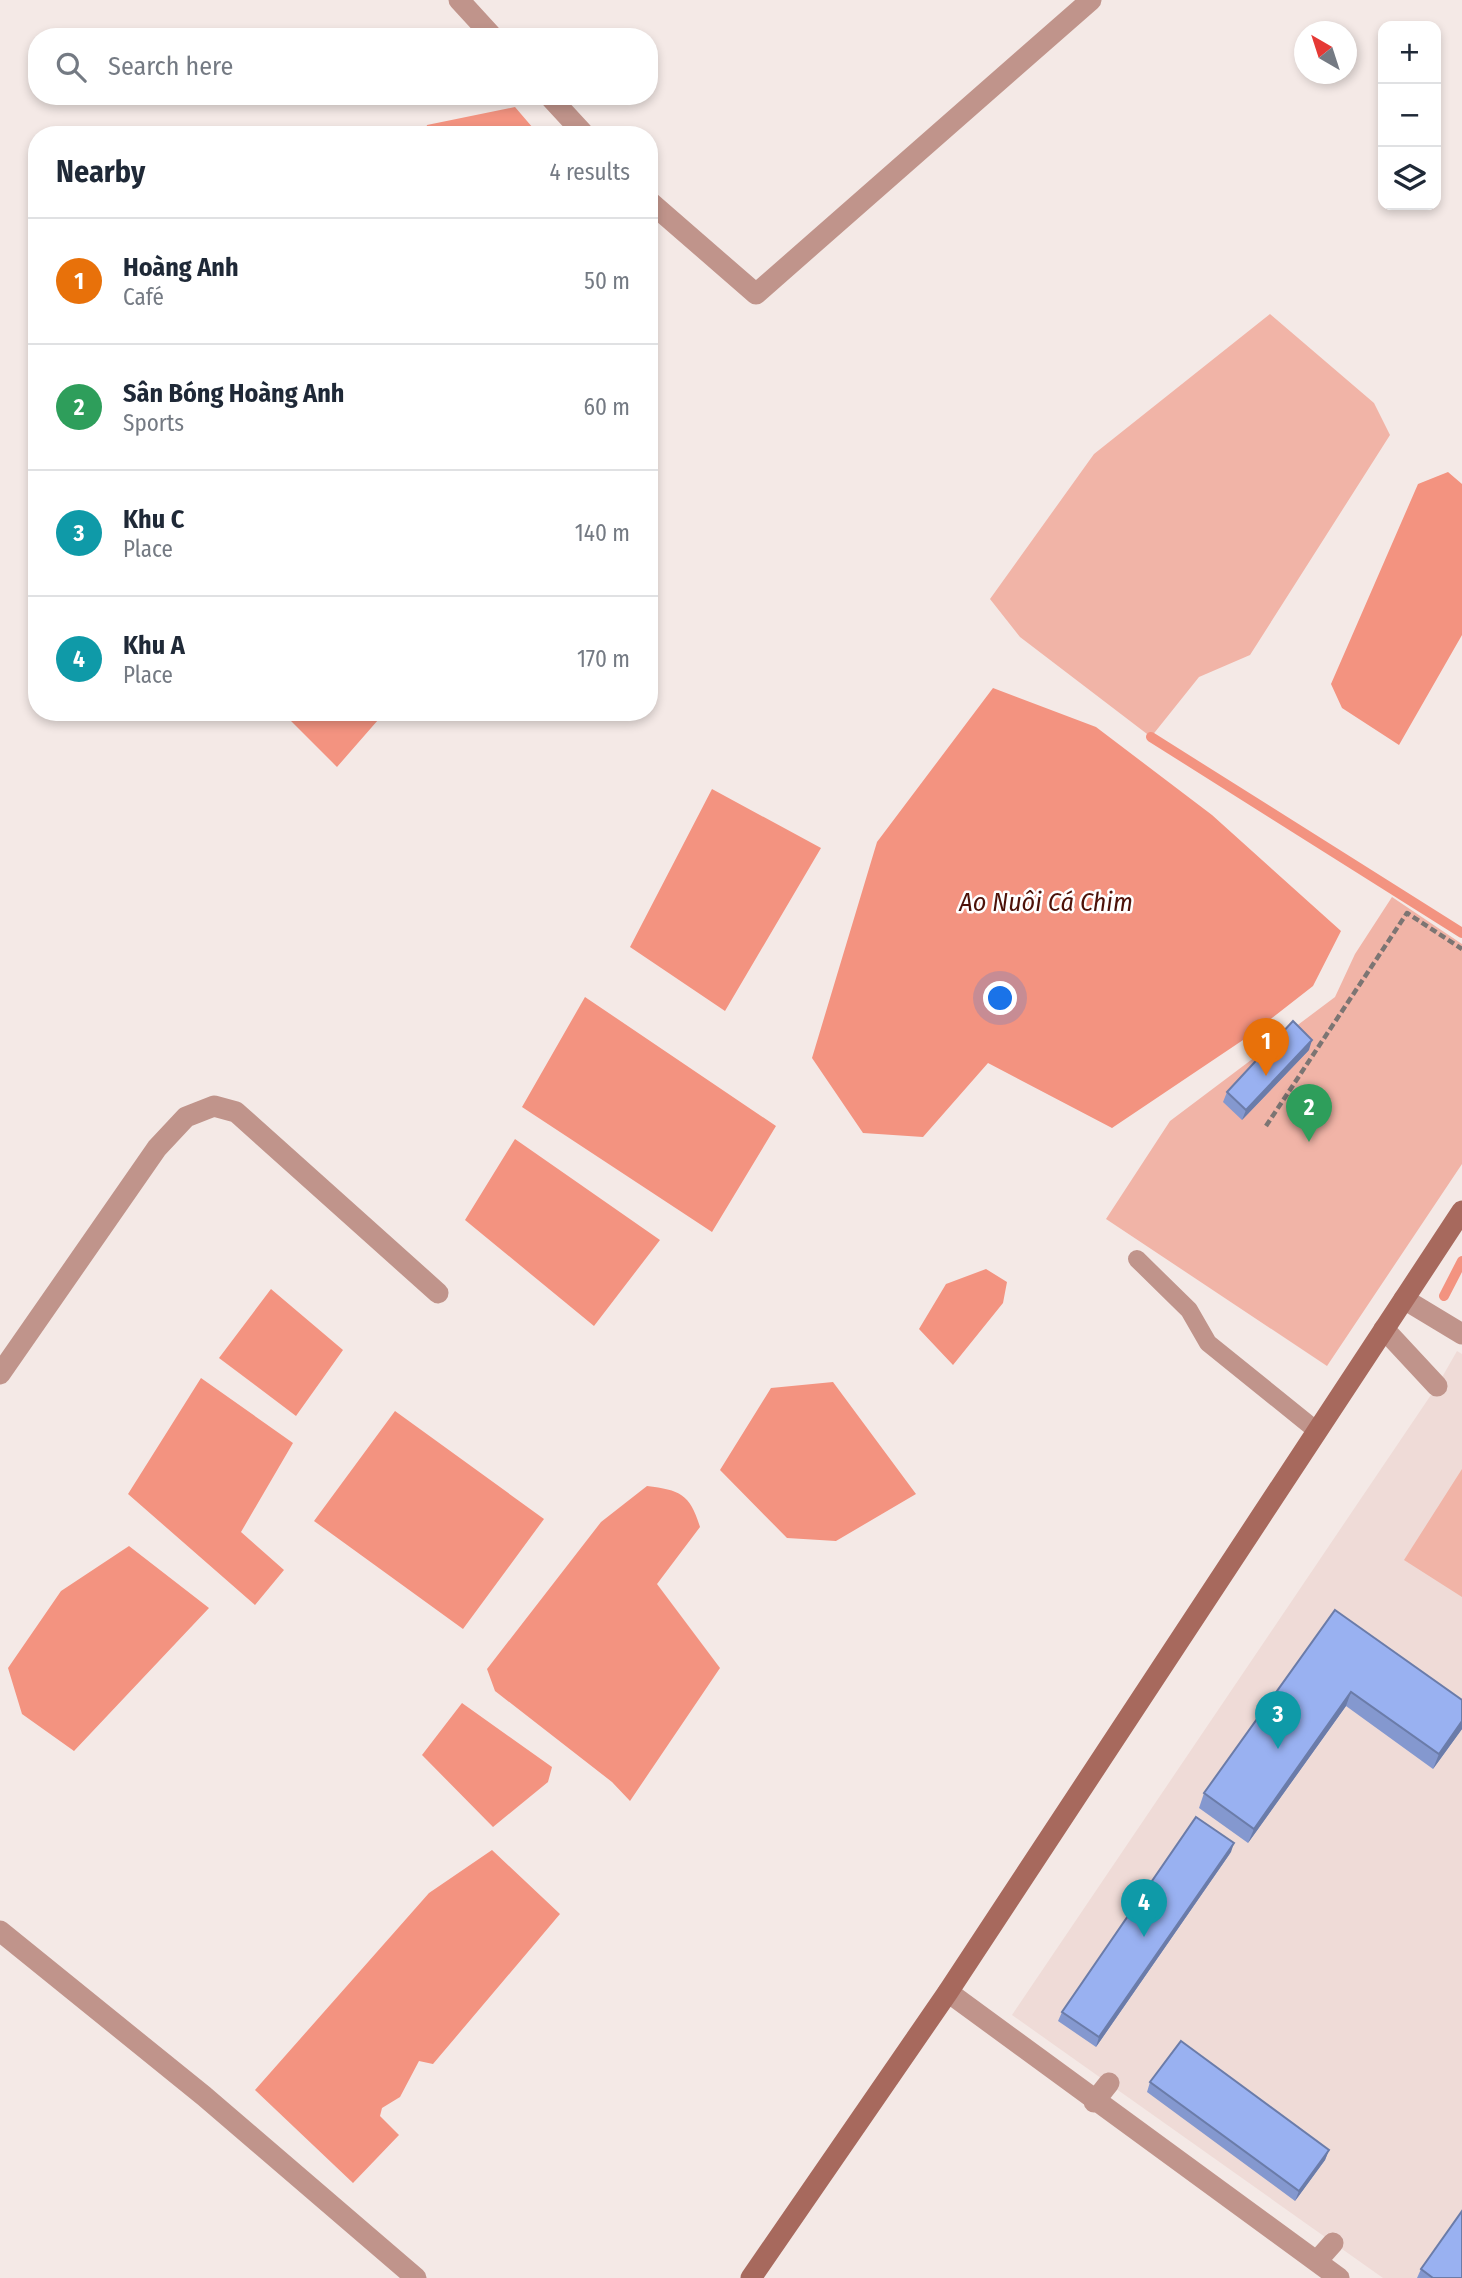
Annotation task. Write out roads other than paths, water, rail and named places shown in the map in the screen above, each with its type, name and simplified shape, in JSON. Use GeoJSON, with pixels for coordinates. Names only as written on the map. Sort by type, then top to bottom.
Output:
{"type":"FeatureCollection","features":[{"type":"Feature","properties":{"kind":"main road"},"geometry":{"type":"LineString","coordinates":[[751,2278],[948,1992],[1462,1211]]}},
{"type":"Feature","properties":{"kind":"street"},"geometry":{"type":"LineString","coordinates":[[658,209],[756,294],[1091,0]]}},
{"type":"Feature","properties":{"kind":"street"},"geometry":{"type":"LineString","coordinates":[[463,2],[485,28]]}},
{"type":"Feature","properties":{"kind":"street"},"geometry":{"type":"LineString","coordinates":[[557,105],[577,126]]}},
{"type":"Feature","properties":{"kind":"street"},"geometry":{"type":"LineString","coordinates":[[0,1374],[158,1148],[186,1117],[214,1105],[236,1112],[438,1293]]}},
{"type":"Feature","properties":{"kind":"street"},"geometry":{"type":"LineString","coordinates":[[1404,1299],[1462,1334]]}},
{"type":"Feature","properties":{"kind":"street"},"geometry":{"type":"LineString","coordinates":[[1384,1329],[1437,1386]]}},
{"type":"Feature","properties":{"kind":"street"},"geometry":{"type":"LineString","coordinates":[[0,1931],[204,2096],[416,2278]]}},
{"type":"Feature","properties":{"kind":"street"},"geometry":{"type":"LineString","coordinates":[[948,1992],[1094,2102],[1339,2278]]}},
{"type":"Feature","properties":{"kind":"street"},"geometry":{"type":"LineString","coordinates":[[1094,2102],[1108,2083]]}},
{"type":"Feature","properties":{"kind":"street"},"geometry":{"type":"LineString","coordinates":[[1317,2261],[1333,2243]]}},
{"type":"Feature","properties":{"kind":"lane"},"geometry":{"type":"LineString","coordinates":[[1137,1259],[1189,1310],[1208,1343],[1317,1431]]}},
{"type":"Feature","properties":{"kind":"water"},"geometry":{"type":"Polygon","coordinates":[[[515,107],[531,126],[427,126],[515,107]]]}},
{"type":"Feature","properties":{"kind":"water"},"geometry":{"type":"Polygon","coordinates":[[[1448,472],[1462,484],[1462,635],[1399,745],[1342,708],[1331,684],[1418,484],[1448,472]]]}},
{"type":"Feature","properties":{"kind":"water","name":"Ao Nuôi Cá Chim"},"geometry":{"type":"Polygon","coordinates":[[[993,688],[1096,727],[1212,815],[1341,931],[1313,986],[1249,1036],[1112,1128],[988,1063],[923,1137],[863,1133],[812,1058],[877,842],[993,688]]]}},
{"type":"Feature","properties":{"kind":"water"},"geometry":{"type":"Polygon","coordinates":[[[291,721],[377,721],[337,767],[291,721]]]}},
{"type":"Feature","properties":{"kind":"water"},"geometry":{"type":"Polygon","coordinates":[[[712,789],[821,848],[725,1011],[630,947],[712,789]]]}},
{"type":"Feature","properties":{"kind":"water"},"geometry":{"type":"Polygon","coordinates":[[[585,997],[776,1126],[712,1232],[522,1107],[585,997]]]}},
{"type":"Feature","properties":{"kind":"water"},"geometry":{"type":"Polygon","coordinates":[[[515,1139],[660,1240],[594,1326],[465,1220],[515,1139]]]}},
{"type":"Feature","properties":{"kind":"water"},"geometry":{"type":"Polygon","coordinates":[[[986,1269],[1007,1282],[1003,1303],[953,1365],[919,1329],[946,1284],[986,1269]]]}},
{"type":"Feature","properties":{"kind":"water"},"geometry":{"type":"Polygon","coordinates":[[[271,1289],[343,1350],[296,1416],[219,1358],[271,1289]]]}},
{"type":"Feature","properties":{"kind":"water"},"geometry":{"type":"Polygon","coordinates":[[[201,1378],[293,1443],[241,1532],[284,1570],[255,1605],[128,1494],[201,1378]]]}},
{"type":"Feature","properties":{"kind":"water"},"geometry":{"type":"Polygon","coordinates":[[[833,1382],[916,1494],[836,1541],[787,1538],[720,1470],[771,1388],[833,1382]]]}},
{"type":"Feature","properties":{"kind":"water"},"geometry":{"type":"Polygon","coordinates":[[[395,1411],[544,1519],[463,1629],[314,1521],[395,1411]]]}},
{"type":"Feature","properties":{"kind":"water"},"geometry":{"type":"Polygon","coordinates":[[[647,1486],[676,1492],[688,1501],[696,1516],[700,1527],[657,1584],[720,1668],[630,1801],[612,1782],[495,1691],[487,1669],[601,1522],[647,1486]]]}},
{"type":"Feature","properties":{"kind":"water"},"geometry":{"type":"Polygon","coordinates":[[[129,1546],[209,1608],[74,1751],[22,1714],[8,1668],[61,1591],[129,1546]]]}},
{"type":"Feature","properties":{"kind":"water"},"geometry":{"type":"Polygon","coordinates":[[[462,1703],[552,1767],[548,1782],[493,1827],[422,1755],[462,1703]]]}},
{"type":"Feature","properties":{"kind":"water"},"geometry":{"type":"Polygon","coordinates":[[[492,1850],[560,1914],[433,2064],[419,2061],[400,2097],[382,2108],[380,2116],[399,2135],[353,2183],[255,2090],[429,1893],[492,1850]]]}},
{"type":"Feature","properties":{"kind":"waterway"},"geometry":{"type":"LineString","coordinates":[[1151,737],[1462,933]]}},
{"type":"Feature","properties":{"kind":"waterway"},"geometry":{"type":"LineString","coordinates":[[1444,1296],[1462,1261]]}},
{"type":"Feature","properties":{"kind":"place","name":"Hoàng Anh"},"geometry":{"type":"Point","coordinates":[1266,1076]}},
{"type":"Feature","properties":{"kind":"place","name":"Sân Bóng Hoàng Anh"},"geometry":{"type":"Point","coordinates":[1309,1142]}},
{"type":"Feature","properties":{"kind":"place","name":"Khu C"},"geometry":{"type":"Point","coordinates":[1278,1749]}},
{"type":"Feature","properties":{"kind":"place","name":"Khu A"},"geometry":{"type":"Point","coordinates":[1144,1937]}}]}
